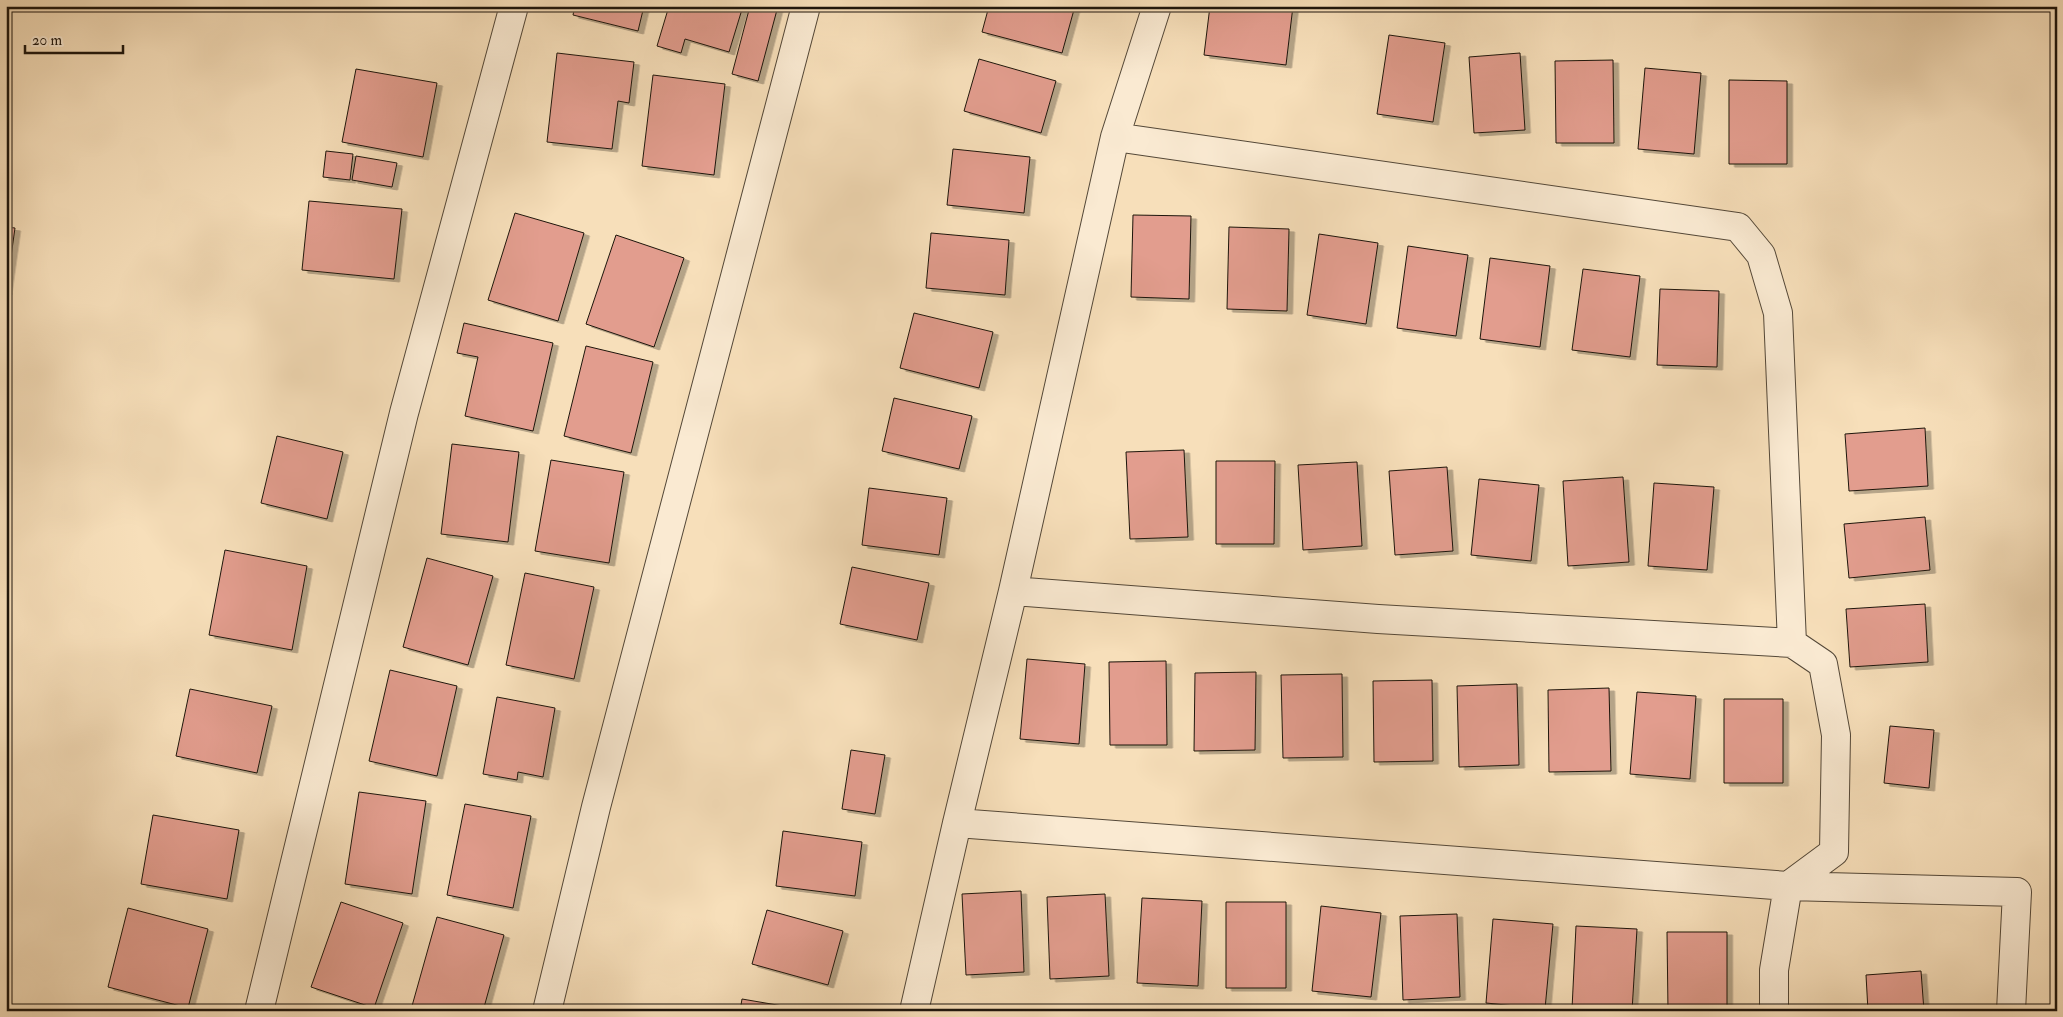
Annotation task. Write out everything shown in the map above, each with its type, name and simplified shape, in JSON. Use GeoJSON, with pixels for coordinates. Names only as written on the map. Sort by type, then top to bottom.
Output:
{"type":"FeatureCollection","features":[{"type":"Feature","properties":{"kind":"street"},"geometry":{"type":"LineString","coordinates":[[259,1011],[404,413],[514,6]]}},
{"type":"Feature","properties":{"kind":"street"},"geometry":{"type":"LineString","coordinates":[[547,1011],[596,807],[806,6]]}},
{"type":"Feature","properties":{"kind":"street"},"geometry":{"type":"LineString","coordinates":[[914,1011],[1013,591],[1115,137],[1157,6]]}},
{"type":"Feature","properties":{"kind":"street"},"geometry":{"type":"LineString","coordinates":[[1115,137],[1738,227],[1761,255],[1778,313],[1792,643]]}},
{"type":"Feature","properties":{"kind":"street"},"geometry":{"type":"LineString","coordinates":[[1013,591],[1368,618],[1792,643],[1823,664],[1836,735],[1834,852],[1788,886],[1774,970],[1774,1011]]}},
{"type":"Feature","properties":{"kind":"street"},"geometry":{"type":"LineString","coordinates":[[957,823],[1788,886],[2016,892],[2012,1011]]}},
{"type":"Feature","properties":{"kind":"building"},"geometry":{"type":"Polygon","coordinates":[[[575,6],[644,6],[638,31],[573,15],[575,6]]]}},
{"type":"Feature","properties":{"kind":"building"},"geometry":{"type":"Polygon","coordinates":[[[669,6],[743,6],[729,52],[685,39],[681,53],[657,46],[669,6]]]}},
{"type":"Feature","properties":{"kind":"building"},"geometry":{"type":"Polygon","coordinates":[[[750,6],[778,6],[758,81],[732,74],[750,6]]]}},
{"type":"Feature","properties":{"kind":"building"},"geometry":{"type":"Polygon","coordinates":[[[989,6],[1075,6],[1062,53],[982,32],[989,6]]]}},
{"type":"Feature","properties":{"kind":"building"},"geometry":{"type":"Polygon","coordinates":[[[1210,6],[1293,6],[1286,65],[1204,55],[1210,6]]]}},
{"type":"Feature","properties":{"kind":"building"},"geometry":{"type":"Polygon","coordinates":[[[1389,35],[1445,43],[1433,122],[1377,114],[1389,35]]]}},
{"type":"Feature","properties":{"kind":"building"},"geometry":{"type":"Polygon","coordinates":[[[557,53],[634,62],[629,103],[618,101],[612,149],[547,142],[557,53]]]}},
{"type":"Feature","properties":{"kind":"building"},"geometry":{"type":"Polygon","coordinates":[[[1520,53],[1525,130],[1474,133],[1469,57],[1520,53]]]}},
{"type":"Feature","properties":{"kind":"building"},"geometry":{"type":"Polygon","coordinates":[[[979,59],[1056,81],[1041,133],[964,111],[979,59]]]}},
{"type":"Feature","properties":{"kind":"building"},"geometry":{"type":"Polygon","coordinates":[[[1613,60],[1614,143],[1556,143],[1555,61],[1613,60]]]}},
{"type":"Feature","properties":{"kind":"building"},"geometry":{"type":"Polygon","coordinates":[[[1645,68],[1701,73],[1694,154],[1638,149],[1645,68]]]}},
{"type":"Feature","properties":{"kind":"building"},"geometry":{"type":"Polygon","coordinates":[[[356,69],[437,83],[423,157],[342,142],[356,69]]]}},
{"type":"Feature","properties":{"kind":"building"},"geometry":{"type":"Polygon","coordinates":[[[653,75],[725,84],[714,175],[642,166],[653,75]]]}},
{"type":"Feature","properties":{"kind":"building"},"geometry":{"type":"Polygon","coordinates":[[[1729,80],[1787,81],[1787,164],[1729,164],[1729,80]]]}},
{"type":"Feature","properties":{"kind":"building"},"geometry":{"type":"Polygon","coordinates":[[[953,149],[1030,157],[1024,213],[947,205],[953,149]]]}},
{"type":"Feature","properties":{"kind":"building"},"geometry":{"type":"Polygon","coordinates":[[[326,151],[353,154],[350,180],[323,177],[326,151]]]}},
{"type":"Feature","properties":{"kind":"building"},"geometry":{"type":"Polygon","coordinates":[[[356,156],[397,163],[392,187],[352,180],[356,156]]]}},
{"type":"Feature","properties":{"kind":"building"},"geometry":{"type":"Polygon","coordinates":[[[309,201],[402,209],[394,279],[302,270],[309,201]]]}},
{"type":"Feature","properties":{"kind":"building"},"geometry":{"type":"Polygon","coordinates":[[[515,213],[584,233],[558,321],[488,300],[515,213]]]}},
{"type":"Feature","properties":{"kind":"building"},"geometry":{"type":"Polygon","coordinates":[[[1133,215],[1191,216],[1189,299],[1131,297],[1133,215]]]}},
{"type":"Feature","properties":{"kind":"building"},"geometry":{"type":"Polygon","coordinates":[[[6,227],[15,228],[6,292],[6,227]]]}},
{"type":"Feature","properties":{"kind":"building"},"geometry":{"type":"Polygon","coordinates":[[[1229,227],[1289,229],[1287,311],[1227,309],[1229,227]]]}},
{"type":"Feature","properties":{"kind":"building"},"geometry":{"type":"Polygon","coordinates":[[[931,233],[1009,240],[1005,295],[926,288],[931,233]]]}},
{"type":"Feature","properties":{"kind":"building"},"geometry":{"type":"Polygon","coordinates":[[[1319,234],[1378,243],[1366,324],[1307,315],[1319,234]]]}},
{"type":"Feature","properties":{"kind":"building"},"geometry":{"type":"Polygon","coordinates":[[[616,235],[684,258],[654,347],[586,324],[616,235]]]}},
{"type":"Feature","properties":{"kind":"building"},"geometry":{"type":"Polygon","coordinates":[[[1408,246],[1468,255],[1456,336],[1397,328],[1408,246]]]}},
{"type":"Feature","properties":{"kind":"building"},"geometry":{"type":"Polygon","coordinates":[[[1490,258],[1550,266],[1540,347],[1480,339],[1490,258]]]}},
{"type":"Feature","properties":{"kind":"building"},"geometry":{"type":"Polygon","coordinates":[[[1583,269],[1640,276],[1630,357],[1572,350],[1583,269]]]}},
{"type":"Feature","properties":{"kind":"building"},"geometry":{"type":"Polygon","coordinates":[[[1660,289],[1719,291],[1717,367],[1657,365],[1660,289]]]}},
{"type":"Feature","properties":{"kind":"building"},"geometry":{"type":"Polygon","coordinates":[[[914,313],[993,332],[979,388],[900,368],[914,313]]]}},
{"type":"Feature","properties":{"kind":"building"},"geometry":{"type":"Polygon","coordinates":[[[464,323],[553,343],[533,431],[465,416],[478,357],[457,353],[464,323]]]}},
{"type":"Feature","properties":{"kind":"building"},"geometry":{"type":"Polygon","coordinates":[[[586,346],[653,362],[631,453],[564,436],[586,346]]]}},
{"type":"Feature","properties":{"kind":"building"},"geometry":{"type":"Polygon","coordinates":[[[894,398],[972,416],[959,469],[882,451],[894,398]]]}},
{"type":"Feature","properties":{"kind":"building"},"geometry":{"type":"Polygon","coordinates":[[[1925,428],[1928,486],[1849,491],[1845,434],[1925,428]]]}},
{"type":"Feature","properties":{"kind":"building"},"geometry":{"type":"Polygon","coordinates":[[[277,436],[343,452],[327,519],[261,503],[277,436]]]}},
{"type":"Feature","properties":{"kind":"building"},"geometry":{"type":"Polygon","coordinates":[[[452,444],[519,452],[508,542],[441,534],[452,444]]]}},
{"type":"Feature","properties":{"kind":"building"},"geometry":{"type":"Polygon","coordinates":[[[1184,450],[1188,537],[1130,539],[1126,452],[1184,450]]]}},
{"type":"Feature","properties":{"kind":"building"},"geometry":{"type":"Polygon","coordinates":[[[551,460],[624,472],[609,563],[535,551],[551,460]]]}},
{"type":"Feature","properties":{"kind":"building"},"geometry":{"type":"Polygon","coordinates":[[[1216,461],[1275,461],[1274,544],[1216,544],[1216,461]]]}},
{"type":"Feature","properties":{"kind":"building"},"geometry":{"type":"Polygon","coordinates":[[[1357,462],[1362,546],[1303,550],[1298,465],[1357,462]]]}},
{"type":"Feature","properties":{"kind":"building"},"geometry":{"type":"Polygon","coordinates":[[[1447,467],[1453,551],[1395,555],[1389,471],[1447,467]]]}},
{"type":"Feature","properties":{"kind":"building"},"geometry":{"type":"Polygon","coordinates":[[[1623,477],[1629,562],[1568,566],[1563,481],[1623,477]]]}},
{"type":"Feature","properties":{"kind":"building"},"geometry":{"type":"Polygon","coordinates":[[[1479,479],[1539,485],[1531,561],[1471,555],[1479,479]]]}},
{"type":"Feature","properties":{"kind":"building"},"geometry":{"type":"Polygon","coordinates":[[[1654,483],[1714,487],[1707,570],[1648,566],[1654,483]]]}},
{"type":"Feature","properties":{"kind":"building"},"geometry":{"type":"Polygon","coordinates":[[[869,488],[947,498],[939,555],[862,545],[869,488]]]}},
{"type":"Feature","properties":{"kind":"building"},"geometry":{"type":"Polygon","coordinates":[[[1925,517],[1930,570],[1849,578],[1844,524],[1925,517]]]}},
{"type":"Feature","properties":{"kind":"building"},"geometry":{"type":"Polygon","coordinates":[[[225,550],[307,566],[292,650],[209,635],[225,550]]]}},
{"type":"Feature","properties":{"kind":"building"},"geometry":{"type":"Polygon","coordinates":[[[427,558],[493,576],[468,665],[403,647],[427,558]]]}},
{"type":"Feature","properties":{"kind":"building"},"geometry":{"type":"Polygon","coordinates":[[[852,567],[929,583],[917,640],[840,624],[852,567]]]}},
{"type":"Feature","properties":{"kind":"building"},"geometry":{"type":"Polygon","coordinates":[[[525,573],[594,587],[574,679],[506,665],[525,573]]]}},
{"type":"Feature","properties":{"kind":"building"},"geometry":{"type":"Polygon","coordinates":[[[1925,604],[1928,662],[1850,667],[1846,609],[1925,604]]]}},
{"type":"Feature","properties":{"kind":"building"},"geometry":{"type":"Polygon","coordinates":[[[1027,659],[1085,664],[1079,744],[1020,739],[1027,659]]]}},
{"type":"Feature","properties":{"kind":"building"},"geometry":{"type":"Polygon","coordinates":[[[1166,661],[1167,745],[1110,745],[1109,662],[1166,661]]]}},
{"type":"Feature","properties":{"kind":"building"},"geometry":{"type":"Polygon","coordinates":[[[390,670],[457,686],[437,776],[369,761],[390,670]]]}},
{"type":"Feature","properties":{"kind":"building"},"geometry":{"type":"Polygon","coordinates":[[[1256,672],[1255,750],[1194,751],[1195,673],[1256,672]]]}},
{"type":"Feature","properties":{"kind":"building"},"geometry":{"type":"Polygon","coordinates":[[[1342,674],[1343,757],[1283,758],[1281,675],[1342,674]]]}},
{"type":"Feature","properties":{"kind":"building"},"geometry":{"type":"Polygon","coordinates":[[[1432,680],[1433,761],[1374,762],[1373,681],[1432,680]]]}},
{"type":"Feature","properties":{"kind":"building"},"geometry":{"type":"Polygon","coordinates":[[[1517,684],[1519,765],[1459,767],[1457,686],[1517,684]]]}},
{"type":"Feature","properties":{"kind":"building"},"geometry":{"type":"Polygon","coordinates":[[[1609,688],[1611,771],[1549,772],[1548,690],[1609,688]]]}},
{"type":"Feature","properties":{"kind":"building"},"geometry":{"type":"Polygon","coordinates":[[[190,689],[272,706],[257,773],[176,756],[190,689]]]}},
{"type":"Feature","properties":{"kind":"building"},"geometry":{"type":"Polygon","coordinates":[[[1637,692],[1696,696],[1690,779],[1630,774],[1637,692]]]}},
{"type":"Feature","properties":{"kind":"building"},"geometry":{"type":"Polygon","coordinates":[[[497,697],[555,708],[543,777],[518,772],[517,780],[483,774],[497,697]]]}},
{"type":"Feature","properties":{"kind":"building"},"geometry":{"type":"Polygon","coordinates":[[[1724,699],[1783,699],[1783,783],[1724,783],[1724,699]]]}},
{"type":"Feature","properties":{"kind":"building"},"geometry":{"type":"Polygon","coordinates":[[[1890,726],[1934,730],[1929,788],[1884,783],[1890,726]]]}},
{"type":"Feature","properties":{"kind":"building"},"geometry":{"type":"Polygon","coordinates":[[[851,750],[885,755],[875,814],[842,809],[851,750]]]}},
{"type":"Feature","properties":{"kind":"building"},"geometry":{"type":"Polygon","coordinates":[[[359,792],[426,801],[412,894],[345,884],[359,792]]]}},
{"type":"Feature","properties":{"kind":"building"},"geometry":{"type":"Polygon","coordinates":[[[465,804],[531,816],[513,908],[447,895],[465,804]]]}},
{"type":"Feature","properties":{"kind":"building"},"geometry":{"type":"Polygon","coordinates":[[[153,815],[239,830],[227,899],[141,884],[153,815]]]}},
{"type":"Feature","properties":{"kind":"building"},"geometry":{"type":"Polygon","coordinates":[[[783,831],[862,842],[855,896],[776,886],[783,831]]]}},
{"type":"Feature","properties":{"kind":"building"},"geometry":{"type":"Polygon","coordinates":[[[1021,891],[1024,972],[966,975],[962,894],[1021,891]]]}},
{"type":"Feature","properties":{"kind":"building"},"geometry":{"type":"Polygon","coordinates":[[[1105,894],[1109,976],[1050,979],[1047,897],[1105,894]]]}},
{"type":"Feature","properties":{"kind":"building"},"geometry":{"type":"Polygon","coordinates":[[[1142,898],[1202,901],[1198,986],[1137,983],[1142,898]]]}},
{"type":"Feature","properties":{"kind":"building"},"geometry":{"type":"Polygon","coordinates":[[[341,902],[403,923],[374,1008],[311,987],[341,902]]]}},
{"type":"Feature","properties":{"kind":"building"},"geometry":{"type":"Polygon","coordinates":[[[1226,902],[1286,902],[1286,988],[1226,988],[1226,902]]]}},
{"type":"Feature","properties":{"kind":"building"},"geometry":{"type":"Polygon","coordinates":[[[1321,906],[1381,913],[1371,997],[1312,991],[1321,906]]]}},
{"type":"Feature","properties":{"kind":"building"},"geometry":{"type":"Polygon","coordinates":[[[128,908],[208,929],[188,1008],[108,987],[128,908]]]}},
{"type":"Feature","properties":{"kind":"building"},"geometry":{"type":"Polygon","coordinates":[[[767,910],[843,931],[828,985],[752,964],[767,910]]]}},
{"type":"Feature","properties":{"kind":"building"},"geometry":{"type":"Polygon","coordinates":[[[1457,914],[1460,997],[1403,1000],[1400,916],[1457,914]]]}},
{"type":"Feature","properties":{"kind":"building"},"geometry":{"type":"Polygon","coordinates":[[[437,917],[504,935],[483,1011],[430,1011],[412,1006],[437,917]]]}},
{"type":"Feature","properties":{"kind":"building"},"geometry":{"type":"Polygon","coordinates":[[[1493,919],[1553,924],[1545,1009],[1486,1003],[1493,919]]]}},
{"type":"Feature","properties":{"kind":"building"},"geometry":{"type":"Polygon","coordinates":[[[1576,926],[1637,929],[1632,1011],[1572,1009],[1576,926]]]}},
{"type":"Feature","properties":{"kind":"building"},"geometry":{"type":"Polygon","coordinates":[[[1667,932],[1727,932],[1727,1011],[1668,1011],[1667,932]]]}},
{"type":"Feature","properties":{"kind":"building"},"geometry":{"type":"Polygon","coordinates":[[[1921,971],[1924,1011],[1868,1011],[1866,975],[1921,971]]]}},
{"type":"Feature","properties":{"kind":"building"},"geometry":{"type":"Polygon","coordinates":[[[742,999],[812,1011],[740,1011],[742,999]]]}}]}
